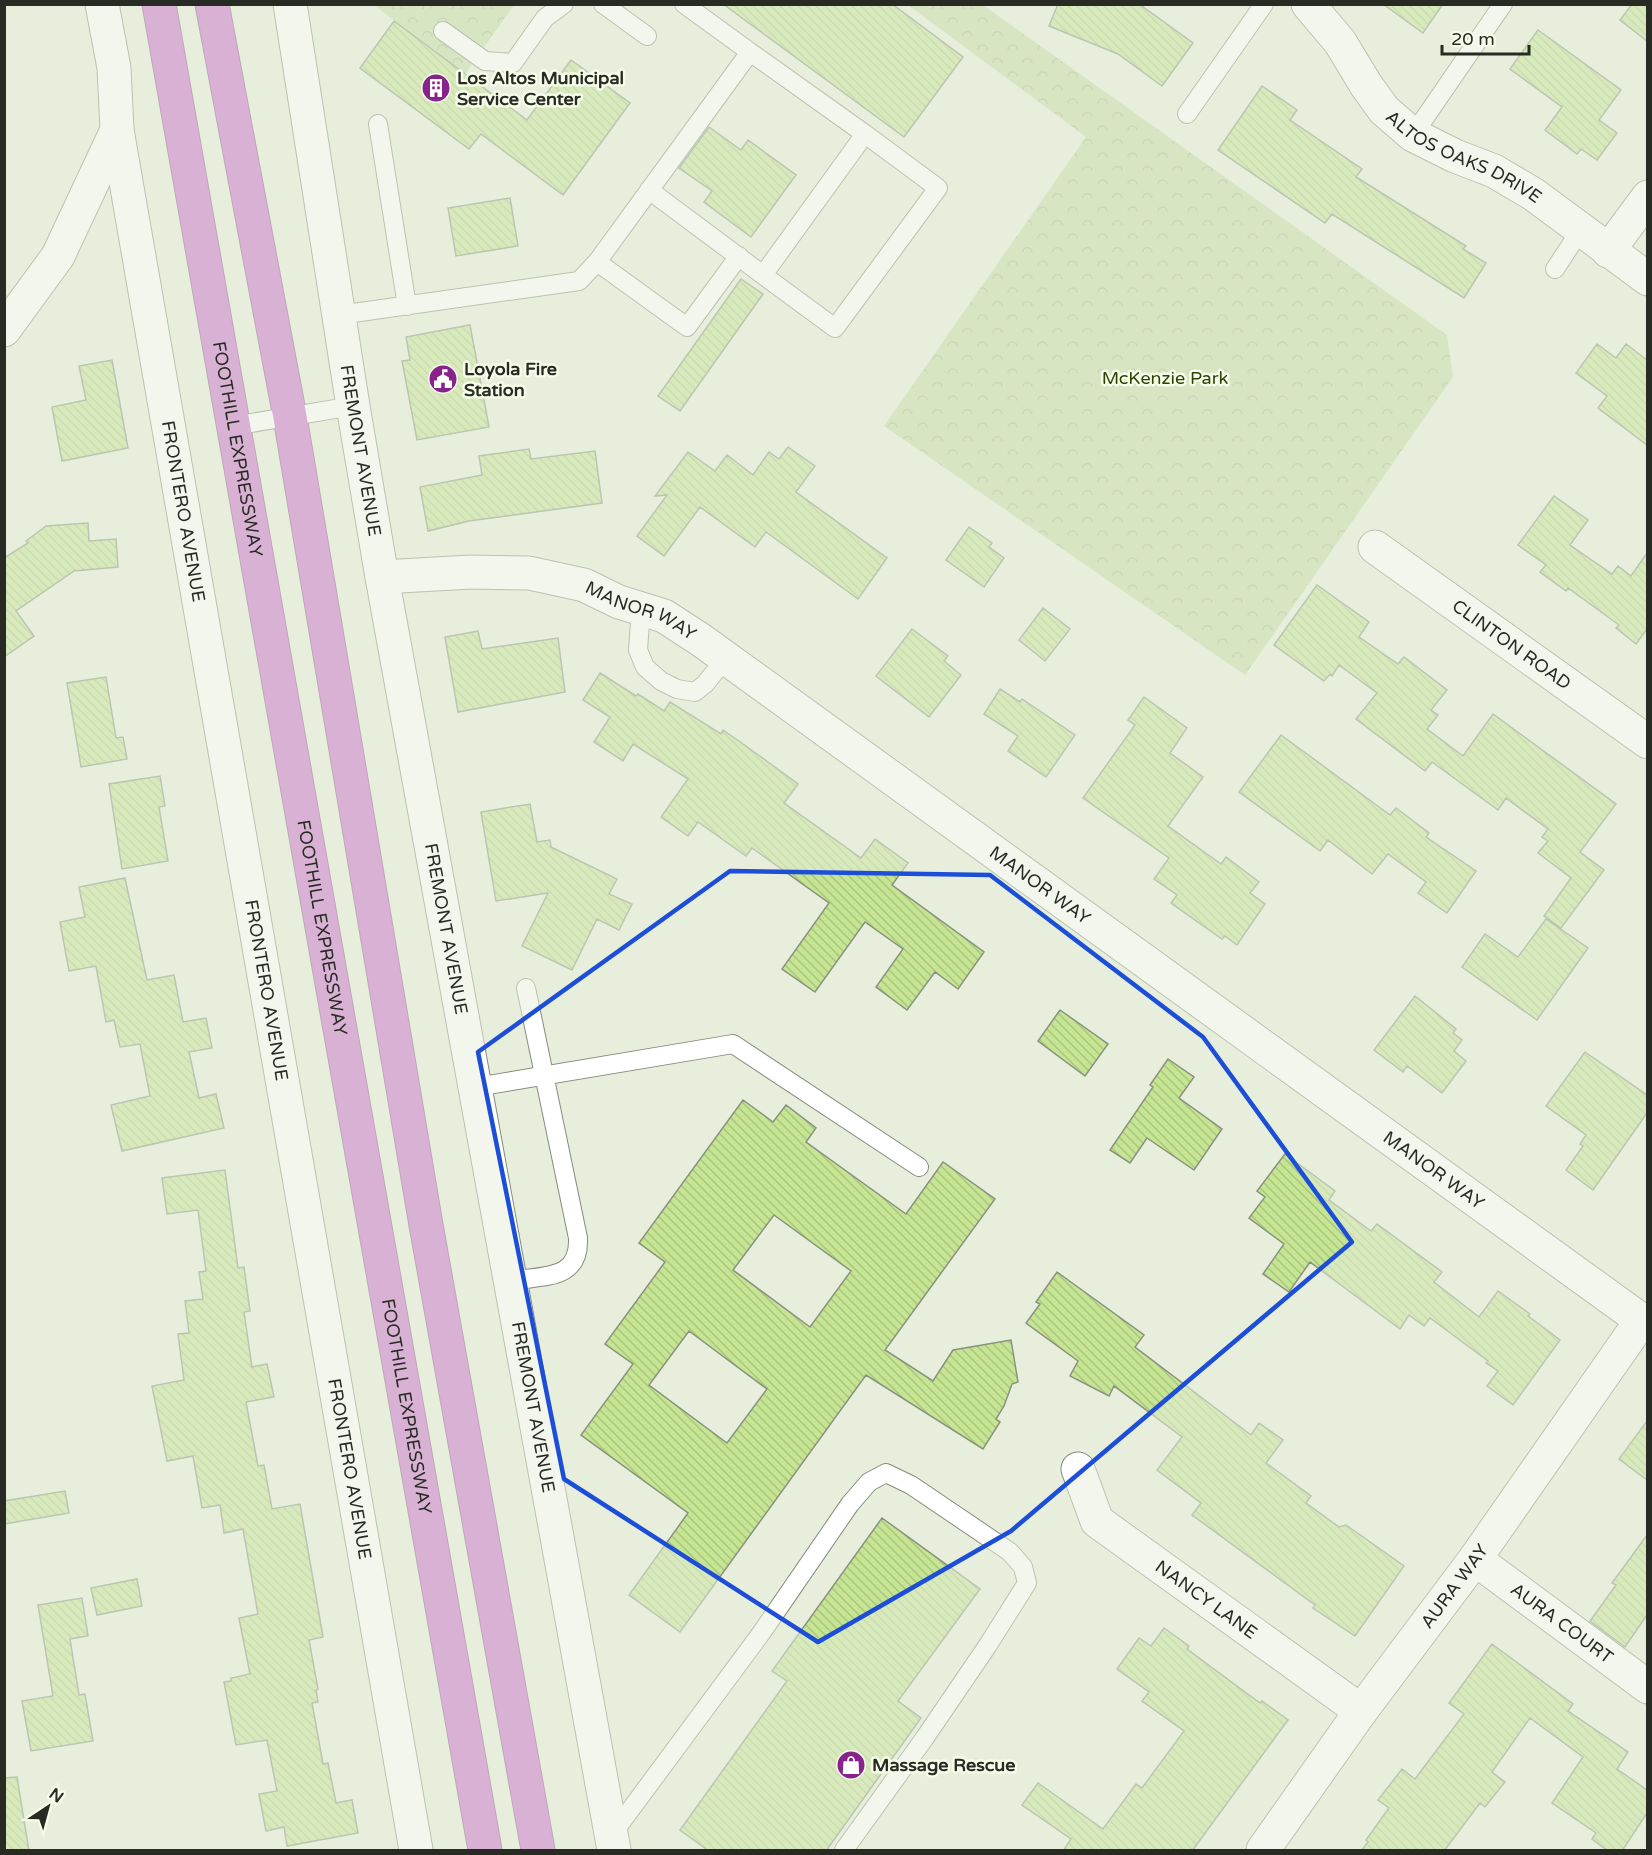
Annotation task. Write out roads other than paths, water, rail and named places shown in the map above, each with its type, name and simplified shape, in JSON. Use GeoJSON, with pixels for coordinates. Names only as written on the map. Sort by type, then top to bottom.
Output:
{"type":"FeatureCollection","features":[{"type":"Feature","properties":{"kind":"highway","name":"FOOTHILL EXPRESSWAY"},"geometry":{"type":"LineString","coordinates":[[159,4],[485,1851]]}},
{"type":"Feature","properties":{"kind":"highway"},"geometry":{"type":"LineString","coordinates":[[212,4],[290,417],[426,1225],[538,1851]]}},
{"type":"Feature","properties":{"kind":"street","name":"FRONTERO AVENUE"},"geometry":{"type":"LineString","coordinates":[[102,4],[114,68],[117,130],[416,1851]]}},
{"type":"Feature","properties":{"kind":"street","name":"FREMONT AVENUE"},"geometry":{"type":"LineString","coordinates":[[290,4],[382,577],[612,1843]]}},
{"type":"Feature","properties":{"kind":"street","name":"ALTOS OAKS DRIVE"},"geometry":{"type":"LineString","coordinates":[[1308,4],[1340,42],[1366,86],[1384,110],[1413,135],[1455,156],[1494,171],[1533,194],[1647,279]]}},
{"type":"Feature","properties":{"kind":"street"},"geometry":{"type":"LineString","coordinates":[[4,330],[58,256],[117,130]]}},
{"type":"Feature","properties":{"kind":"street"},"geometry":{"type":"LineString","coordinates":[[1608,251],[1647,197]]}},
{"type":"Feature","properties":{"kind":"street","name":"CLINTON ROAD"},"geometry":{"type":"LineString","coordinates":[[1376,547],[1647,742]]}},
{"type":"Feature","properties":{"kind":"street","name":"MANOR WAY"},"geometry":{"type":"LineString","coordinates":[[382,577],[471,572],[529,573],[584,585],[619,602],[664,616],[726,658],[1644,1323]]}},
{"type":"Feature","properties":{"kind":"street","name":"AURA WAY"},"geometry":{"type":"LineString","coordinates":[[1263,1851],[1361,1711],[1475,1559],[1644,1323]]}},
{"type":"Feature","properties":{"kind":"street","name":"NANCY LANE"},"geometry":{"type":"LineString","coordinates":[[1078,1469],[1097,1521],[1361,1711]]}},
{"type":"Feature","properties":{"kind":"street","name":"AURA COURT"},"geometry":{"type":"LineString","coordinates":[[1475,1559],[1647,1687]]}},
{"type":"Feature","properties":{"kind":"lane"},"geometry":{"type":"LineString","coordinates":[[443,31],[485,61],[513,63],[546,18],[564,4]]}},
{"type":"Feature","properties":{"kind":"lane"},"geometry":{"type":"LineString","coordinates":[[603,4],[647,36]]}},
{"type":"Feature","properties":{"kind":"lane"},"geometry":{"type":"LineString","coordinates":[[649,190],[835,328],[939,188],[684,4]]}},
{"type":"Feature","properties":{"kind":"lane"},"geometry":{"type":"LineString","coordinates":[[1187,114],[1264,4]]}},
{"type":"Feature","properties":{"kind":"lane"},"geometry":{"type":"LineString","coordinates":[[1413,135],[1503,4]]}},
{"type":"Feature","properties":{"kind":"lane"},"geometry":{"type":"LineString","coordinates":[[339,315],[579,281],[597,262],[750,52]]}},
{"type":"Feature","properties":{"kind":"lane"},"geometry":{"type":"LineString","coordinates":[[378,124],[407,306]]}},
{"type":"Feature","properties":{"kind":"lane"},"geometry":{"type":"LineString","coordinates":[[763,275],[865,134]]}},
{"type":"Feature","properties":{"kind":"lane"},"geometry":{"type":"LineString","coordinates":[[1555,269],[1580,231]]}},
{"type":"Feature","properties":{"kind":"lane"},"geometry":{"type":"LineString","coordinates":[[597,262],[687,327],[739,256]]}},
{"type":"Feature","properties":{"kind":"lane"},"geometry":{"type":"LineString","coordinates":[[233,426],[353,405]]}},
{"type":"Feature","properties":{"kind":"lane"},"geometry":{"type":"LineString","coordinates":[[641,609],[638,650],[645,667],[661,681],[677,689],[695,692],[705,684],[726,658]]}},
{"type":"Feature","properties":{"kind":"lane"},"geometry":{"type":"LineString","coordinates":[[511,1281],[561,1273],[571,1268],[579,1248],[579,1238],[526,988]]}},
{"type":"Feature","properties":{"kind":"lane"},"geometry":{"type":"LineString","coordinates":[[476,1087],[733,1044],[919,1167]]}},
{"type":"Feature","properties":{"kind":"lane"},"geometry":{"type":"LineString","coordinates":[[612,1843],[850,1504],[869,1482],[886,1473],[911,1485],[1010,1552],[1023,1567],[1027,1583],[931,1729],[844,1851]]}},
{"type":"Feature","properties":{"kind":"place","name":"Los Altos Municipal Service Center"},"geometry":{"type":"Point","coordinates":[436,88]}},
{"type":"Feature","properties":{"kind":"place","name":"Loyola Fire Station"},"geometry":{"type":"Point","coordinates":[443,379]}},
{"type":"Feature","properties":{"kind":"place","name":"Massage Rescue"},"geometry":{"type":"Point","coordinates":[851,1765]}},
{"type":"Feature","properties":{"kind":"park label","name":"McKenzie Park"},"geometry":{"type":"Point","coordinates":[1165,378]}}]}
